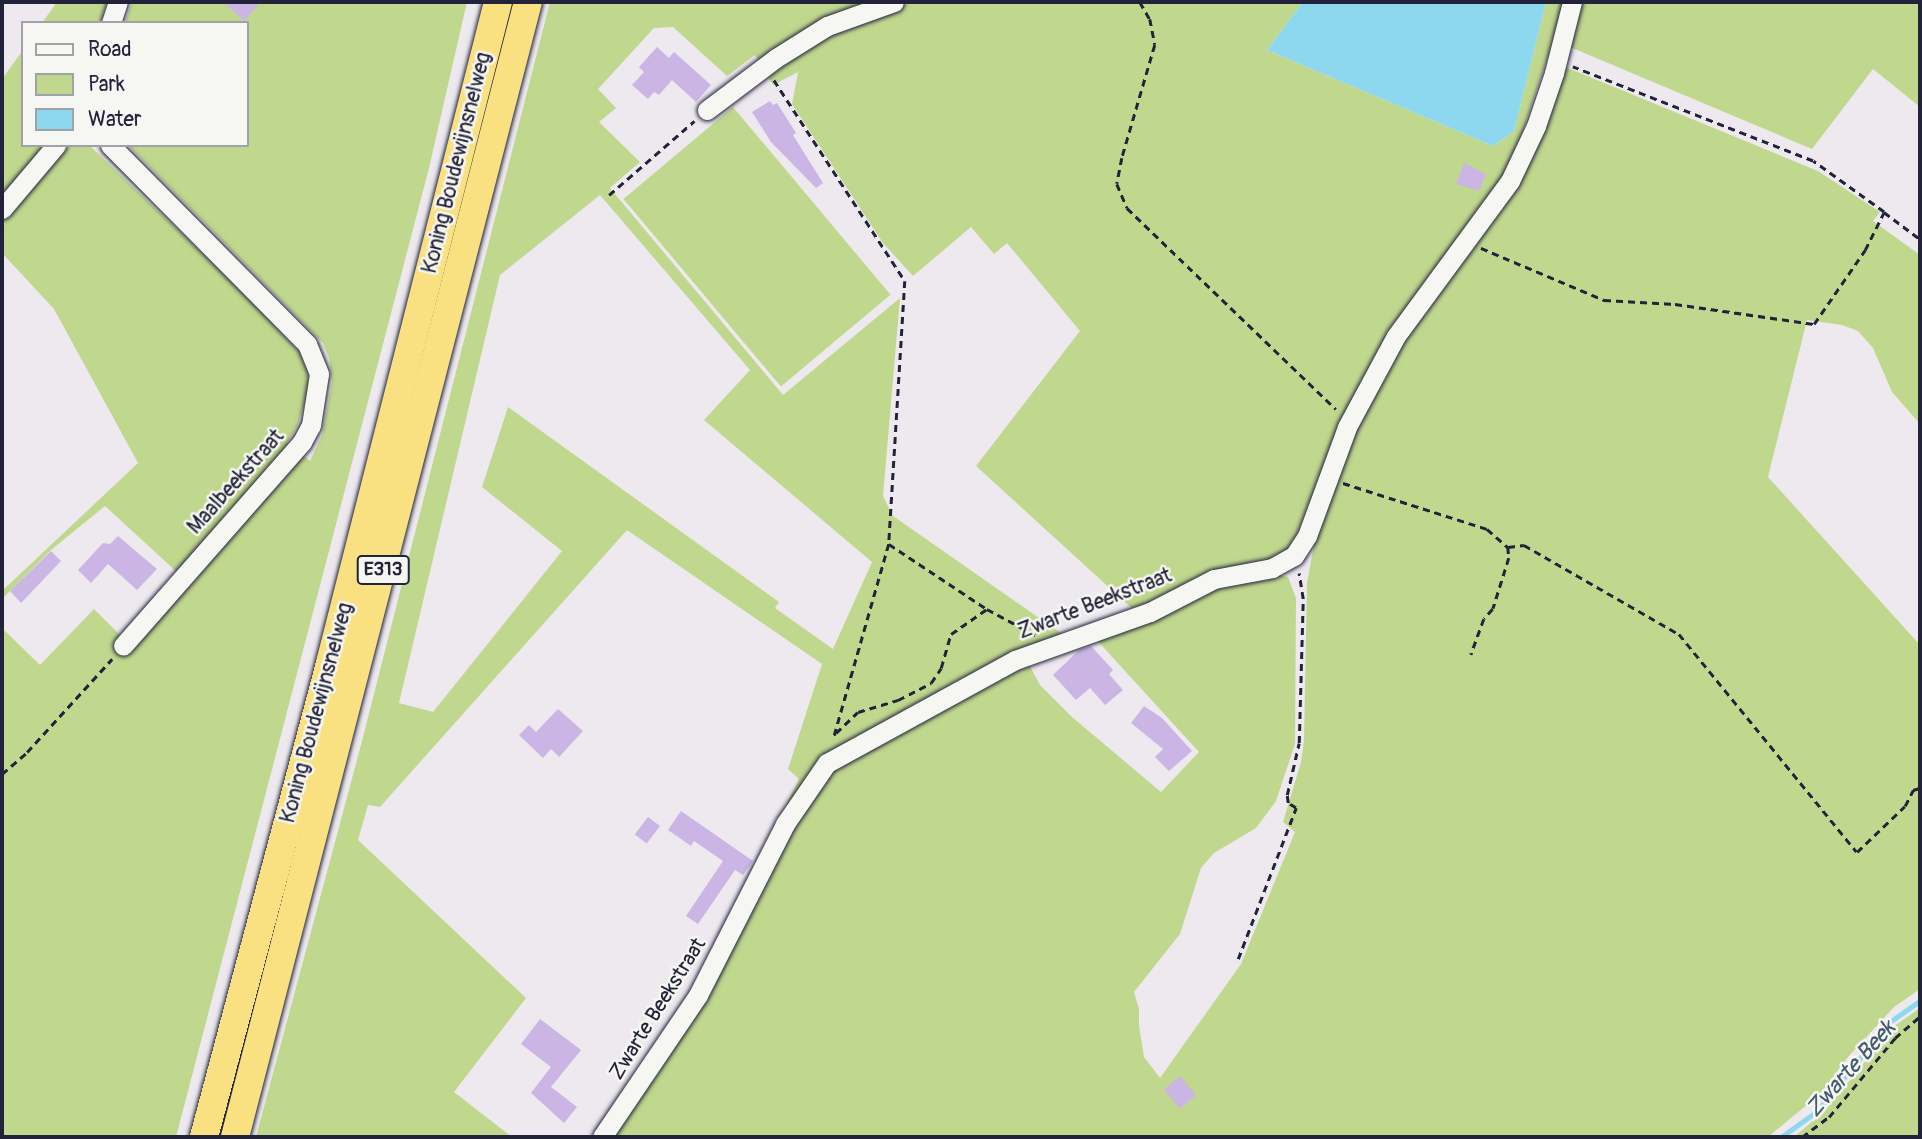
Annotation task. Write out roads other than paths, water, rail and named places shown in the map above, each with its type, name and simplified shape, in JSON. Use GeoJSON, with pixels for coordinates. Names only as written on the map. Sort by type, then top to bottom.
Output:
{"type":"FeatureCollection","features":[{"type":"Feature","properties":{"kind":"highway","name":"Koning Boudewijnsnelweg"},"geometry":{"type":"LineString","coordinates":[[204,1137],[327,676],[498,2]]}},
{"type":"Feature","properties":{"kind":"highway","name":"Koning Boudewijnsnelweg"},"geometry":{"type":"LineString","coordinates":[[235,1137],[528,2]]}},
{"type":"Feature","properties":{"kind":"street"},"geometry":{"type":"LineString","coordinates":[[112,21],[118,2]]}},
{"type":"Feature","properties":{"kind":"street"},"geometry":{"type":"LineString","coordinates":[[707,110],[765,66],[827,26],[894,2]]}},
{"type":"Feature","properties":{"kind":"street","name":"Zwarte Beekstraat"},"geometry":{"type":"LineString","coordinates":[[602,1137],[698,995],[785,824],[827,763],[978,677],[1052,645],[1150,612],[1214,579],[1272,568],[1293,556],[1307,536],[1347,427],[1395,336],[1429,288],[1467,243],[1510,181],[1536,126],[1572,2]]}},
{"type":"Feature","properties":{"kind":"street"},"geometry":{"type":"LineString","coordinates":[[2,209],[54,147]]}},
{"type":"Feature","properties":{"kind":"street","name":"Maalbeekstraat"},"geometry":{"type":"LineString","coordinates":[[112,147],[307,344],[319,374],[311,425],[302,442],[123,646]]}},
{"type":"Feature","properties":{"kind":"water"},"geometry":{"type":"Polygon","coordinates":[[[1303,2],[1546,2],[1514,131],[1493,146],[1267,50],[1303,2]]]}},
{"type":"Feature","properties":{"kind":"waterway","name":"Zwarte Beek"},"geometry":{"type":"LineString","coordinates":[[1781,1137],[1817,1111],[1888,1023],[1920,1001]]}}]}
